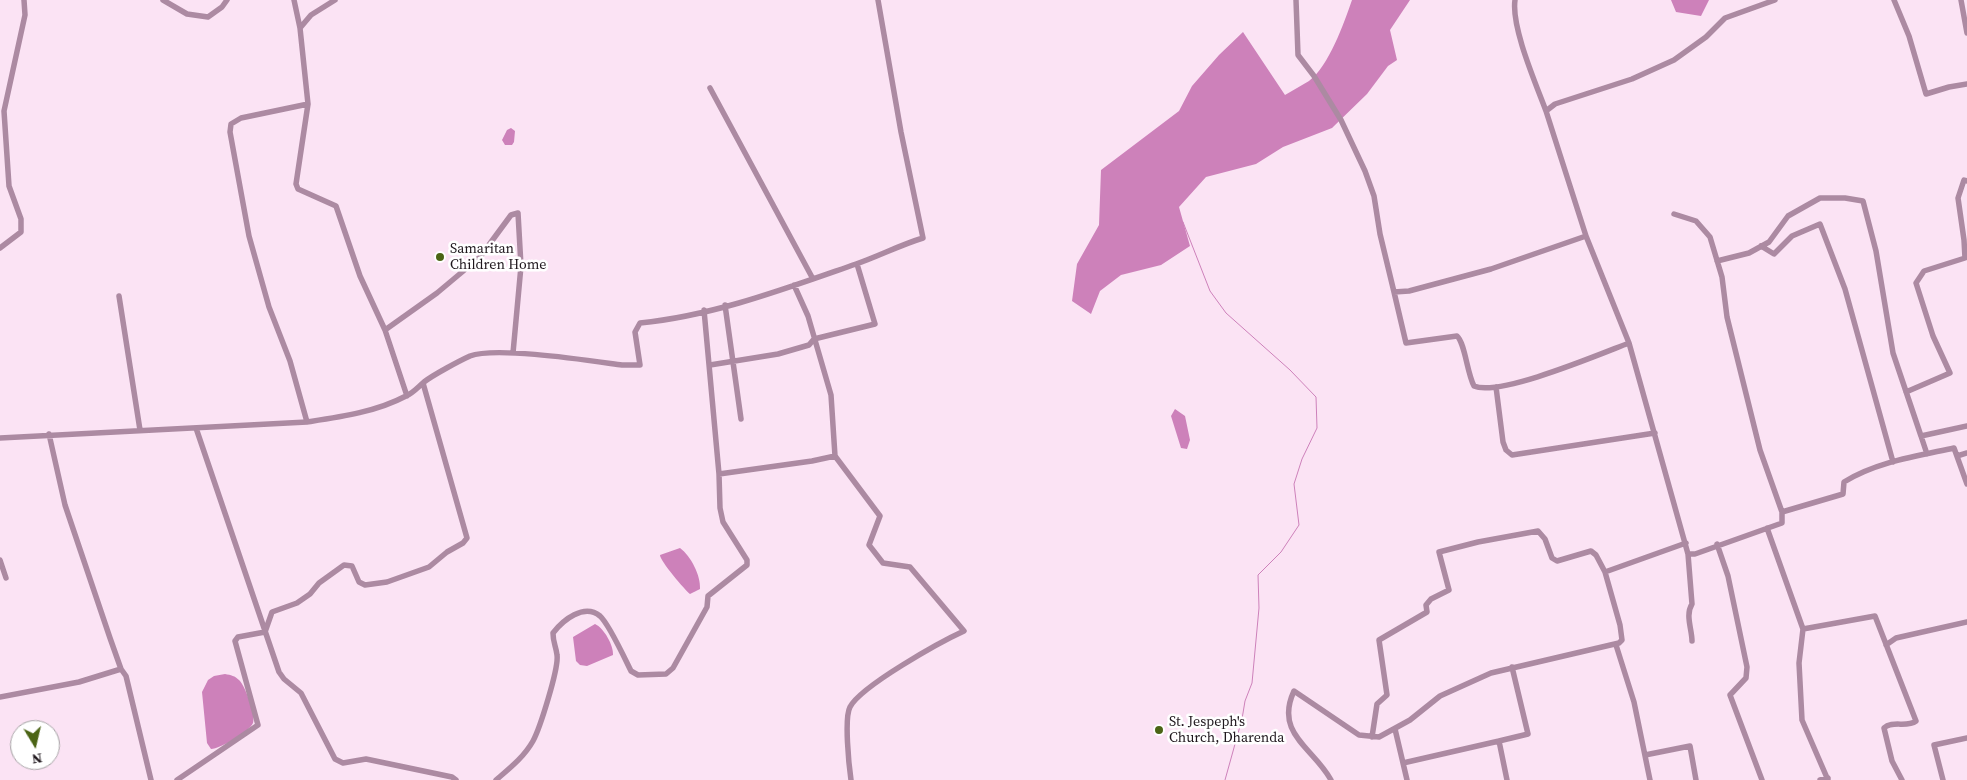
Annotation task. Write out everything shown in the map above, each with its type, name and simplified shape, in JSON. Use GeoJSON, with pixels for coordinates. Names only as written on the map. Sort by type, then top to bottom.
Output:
{"type":"FeatureCollection","features":[{"type":"Feature","properties":{"kind":"street"},"geometry":{"type":"LineString","coordinates":[[0,248],[21,232],[21,219],[9,186],[4,111],[25,16],[24,0]]}},
{"type":"Feature","properties":{"kind":"street"},"geometry":{"type":"LineString","coordinates":[[163,0],[187,14],[208,17],[222,7],[227,0]]}},
{"type":"Feature","properties":{"kind":"street"},"geometry":{"type":"LineString","coordinates":[[294,0],[300,28],[308,104],[296,184],[298,189],[336,206],[360,276],[385,330],[408,396]]}},
{"type":"Feature","properties":{"kind":"street"},"geometry":{"type":"LineString","coordinates":[[300,28],[311,16],[335,0]]}},
{"type":"Feature","properties":{"kind":"street"},"geometry":{"type":"LineString","coordinates":[[0,438],[307,422],[345,416],[386,405],[408,396],[423,383],[471,356],[485,353],[513,353],[622,365],[640,365],[635,332],[640,323],[658,321],[725,305],[813,279],[857,264],[899,245],[923,238],[899,124],[878,0]]}},
{"type":"Feature","properties":{"kind":"street"},"geometry":{"type":"LineString","coordinates":[[1296,0],[1298,55],[1317,80],[1341,120],[1374,196],[1380,234],[1406,343],[1457,336],[1461,340],[1466,370],[1474,386],[1484,388],[1572,365],[1629,343]]}},
{"type":"Feature","properties":{"kind":"street"},"geometry":{"type":"LineString","coordinates":[[1515,0],[1514,9],[1526,56],[1546,111],[1586,236],[1629,343],[1686,543],[1692,604],[1689,609],[1692,641]]}},
{"type":"Feature","properties":{"kind":"street"},"geometry":{"type":"LineString","coordinates":[[1546,111],[1555,104],[1632,79],[1674,60],[1706,37],[1725,18],[1775,0]]}},
{"type":"Feature","properties":{"kind":"street"},"geometry":{"type":"LineString","coordinates":[[1894,0],[1908,36],[1926,94],[1949,86],[1967,84]]}},
{"type":"Feature","properties":{"kind":"street"},"geometry":{"type":"LineString","coordinates":[[1961,0],[1967,33]]}},
{"type":"Feature","properties":{"kind":"street"},"geometry":{"type":"LineString","coordinates":[[710,88],[813,279]]}},
{"type":"Feature","properties":{"kind":"street"},"geometry":{"type":"LineString","coordinates":[[307,422],[290,361],[269,307],[249,236],[230,132],[231,124],[241,118],[308,104]]}},
{"type":"Feature","properties":{"kind":"street"},"geometry":{"type":"LineString","coordinates":[[1906,392],[1950,373],[1932,336],[1916,283],[1924,271],[1965,258],[1958,198],[1964,180],[1967,181]]}},
{"type":"Feature","properties":{"kind":"street"},"geometry":{"type":"LineString","coordinates":[[1717,262],[1749,253],[1769,242],[1788,216],[1820,198],[1845,198],[1863,201],[1876,251],[1893,353],[1927,454]]}},
{"type":"Feature","properties":{"kind":"street"},"geometry":{"type":"LineString","coordinates":[[385,330],[437,293],[480,257],[511,215],[518,213],[521,266],[513,353]]}},
{"type":"Feature","properties":{"kind":"street"},"geometry":{"type":"LineString","coordinates":[[1674,214],[1696,221],[1710,237],[1760,450],[1782,512],[1782,523],[1717,544],[1695,554],[1688,554]]}},
{"type":"Feature","properties":{"kind":"street"},"geometry":{"type":"LineString","coordinates":[[1761,246],[1774,254],[1792,236],[1820,224],[1845,289],[1893,462]]}},
{"type":"Feature","properties":{"kind":"street"},"geometry":{"type":"LineString","coordinates":[[1394,292],[1409,291],[1491,269],[1586,236]]}},
{"type":"Feature","properties":{"kind":"street"},"geometry":{"type":"LineString","coordinates":[[710,365],[809,345],[814,338],[875,324],[857,264]]}},
{"type":"Feature","properties":{"kind":"street"},"geometry":{"type":"LineString","coordinates":[[794,284],[808,316],[831,395],[835,456],[880,516],[869,545],[883,563],[910,568],[964,631],[936,644],[859,696],[854,702],[849,709],[848,757],[851,780]]}},
{"type":"Feature","properties":{"kind":"street"},"geometry":{"type":"LineString","coordinates":[[119,296],[140,430]]}},
{"type":"Feature","properties":{"kind":"street"},"geometry":{"type":"LineString","coordinates":[[725,305],[741,419]]}},
{"type":"Feature","properties":{"kind":"street"},"geometry":{"type":"LineString","coordinates":[[496,780],[519,760],[534,740],[546,701],[554,683],[558,654],[552,643],[553,633],[573,614],[591,613],[603,619],[631,671],[638,675],[666,674],[673,668],[707,607],[708,596],[747,565],[747,560],[723,522],[720,508],[719,474],[704,310]]}},
{"type":"Feature","properties":{"kind":"street"},"geometry":{"type":"LineString","coordinates":[[265,632],[272,612],[297,603],[310,594],[319,583],[344,565],[352,566],[359,582],[365,585],[387,582],[429,567],[447,552],[463,543],[467,538],[423,383]]}},
{"type":"Feature","properties":{"kind":"street"},"geometry":{"type":"LineString","coordinates":[[1496,386],[1503,442],[1506,450],[1512,455],[1654,433]]}},
{"type":"Feature","properties":{"kind":"street"},"geometry":{"type":"LineString","coordinates":[[1921,436],[1967,426]]}},
{"type":"Feature","properties":{"kind":"street"},"geometry":{"type":"LineString","coordinates":[[196,428],[281,676],[299,689],[338,762],[366,759],[452,776],[456,780]]}},
{"type":"Feature","properties":{"kind":"street"},"geometry":{"type":"LineString","coordinates":[[48,434],[65,505],[121,669],[126,676],[151,780]]}},
{"type":"Feature","properties":{"kind":"street"},"geometry":{"type":"LineString","coordinates":[[1782,512],[1843,494],[1844,482],[1854,476],[1893,462],[1954,448],[1967,484]]}},
{"type":"Feature","properties":{"kind":"street"},"geometry":{"type":"LineString","coordinates":[[1957,456],[1967,454]]}},
{"type":"Feature","properties":{"kind":"street"},"geometry":{"type":"LineString","coordinates":[[719,474],[835,456]]}},
{"type":"Feature","properties":{"kind":"street"},"geometry":{"type":"LineString","coordinates":[[1768,528],[1803,629],[1799,663],[1802,720],[1828,779],[1820,780]]}},
{"type":"Feature","properties":{"kind":"street"},"geometry":{"type":"LineString","coordinates":[[1331,780],[1326,770],[1293,734],[1289,720],[1289,700],[1294,691],[1359,735],[1372,737],[1395,730],[1440,696],[1491,673],[1616,645],[1622,640],[1620,625],[1605,572],[1596,555],[1591,551],[1557,561],[1552,558],[1545,539],[1538,531],[1478,542],[1439,552],[1450,590],[1426,604],[1428,612],[1378,640],[1387,695],[1377,704],[1372,737]]}},
{"type":"Feature","properties":{"kind":"street"},"geometry":{"type":"LineString","coordinates":[[1605,572],[1686,543]]}},
{"type":"Feature","properties":{"kind":"street"},"geometry":{"type":"LineString","coordinates":[[1717,544],[1728,576],[1747,667],[1746,678],[1730,695],[1762,780]]}},
{"type":"Feature","properties":{"kind":"street"},"geometry":{"type":"LineString","coordinates":[[0,560],[6,578]]}},
{"type":"Feature","properties":{"kind":"street"},"geometry":{"type":"LineString","coordinates":[[1803,629],[1875,616],[1916,721],[1912,724],[1889,724],[1884,728],[1892,761],[1901,780]]}},
{"type":"Feature","properties":{"kind":"street"},"geometry":{"type":"LineString","coordinates":[[1886,645],[1896,638],[1967,622]]}},
{"type":"Feature","properties":{"kind":"street"},"geometry":{"type":"LineString","coordinates":[[177,780],[258,725],[235,641],[238,637],[265,632]]}},
{"type":"Feature","properties":{"kind":"street"},"geometry":{"type":"LineString","coordinates":[[1616,645],[1634,702],[1650,780]]}},
{"type":"Feature","properties":{"kind":"street"},"geometry":{"type":"LineString","coordinates":[[1403,763],[1528,734],[1512,667]]}},
{"type":"Feature","properties":{"kind":"street"},"geometry":{"type":"LineString","coordinates":[[0,697],[79,682],[121,669]]}},
{"type":"Feature","properties":{"kind":"street"},"geometry":{"type":"LineString","coordinates":[[1395,730],[1406,780]]}},
{"type":"Feature","properties":{"kind":"street"},"geometry":{"type":"LineString","coordinates":[[1943,780],[1934,745],[1967,738]]}},
{"type":"Feature","properties":{"kind":"street"},"geometry":{"type":"LineString","coordinates":[[1500,741],[1507,780]]}},
{"type":"Feature","properties":{"kind":"street"},"geometry":{"type":"LineString","coordinates":[[1645,755],[1690,746],[1696,780]]}},
{"type":"Feature","properties":{"kind":"shaded area"},"geometry":{"type":"Polygon","coordinates":[[[1352,0],[1410,0],[1390,30],[1397,60],[1388,66],[1367,94],[1332,128],[1283,147],[1256,164],[1206,177],[1179,207],[1190,246],[1161,265],[1121,275],[1100,291],[1091,314],[1072,301],[1077,264],[1099,225],[1101,170],[1179,111],[1192,86],[1219,55],[1243,32],[1285,95],[1309,81],[1329,55],[1352,0]]]}},
{"type":"Feature","properties":{"kind":"shaded area"},"geometry":{"type":"Polygon","coordinates":[[[1671,0],[1709,0],[1701,16],[1676,12],[1671,0]]]}},
{"type":"Feature","properties":{"kind":"shaded area"},"geometry":{"type":"Polygon","coordinates":[[[511,128],[515,131],[514,142],[512,145],[505,145],[502,140],[507,130],[511,128]]]}},
{"type":"Feature","properties":{"kind":"shaded area"},"geometry":{"type":"Polygon","coordinates":[[[1175,409],[1185,416],[1190,440],[1187,449],[1181,448],[1171,416],[1175,409]]]}},
{"type":"Feature","properties":{"kind":"shaded area"},"geometry":{"type":"Polygon","coordinates":[[[680,548],[691,561],[699,578],[700,589],[690,594],[668,569],[660,555],[680,548]]]}},
{"type":"Feature","properties":{"kind":"shaded area"},"geometry":{"type":"Polygon","coordinates":[[[595,624],[602,629],[608,638],[613,655],[587,666],[580,665],[576,661],[573,637],[595,624]]]}},
{"type":"Feature","properties":{"kind":"shaded area"},"geometry":{"type":"Polygon","coordinates":[[[225,674],[234,677],[241,683],[247,694],[254,719],[251,726],[234,739],[211,749],[207,743],[202,692],[208,680],[214,676],[225,674]]]}},
{"type":"Feature","properties":{"kind":"waterway"},"geometry":{"type":"LineString","coordinates":[[1183,222],[1210,291],[1226,313],[1290,370],[1316,397],[1317,428],[1302,459],[1294,484],[1299,525],[1281,552],[1258,575],[1259,608],[1252,683],[1245,701],[1242,719],[1225,780]]}},
{"type":"Feature","properties":{"kind":"place","name":"Samaritan Children Home"},"geometry":{"type":"Point","coordinates":[440,257]}},
{"type":"Feature","properties":{"kind":"place","name":"St. Jespeph's Church, Dharenda"},"geometry":{"type":"Point","coordinates":[1159,730]}}]}
